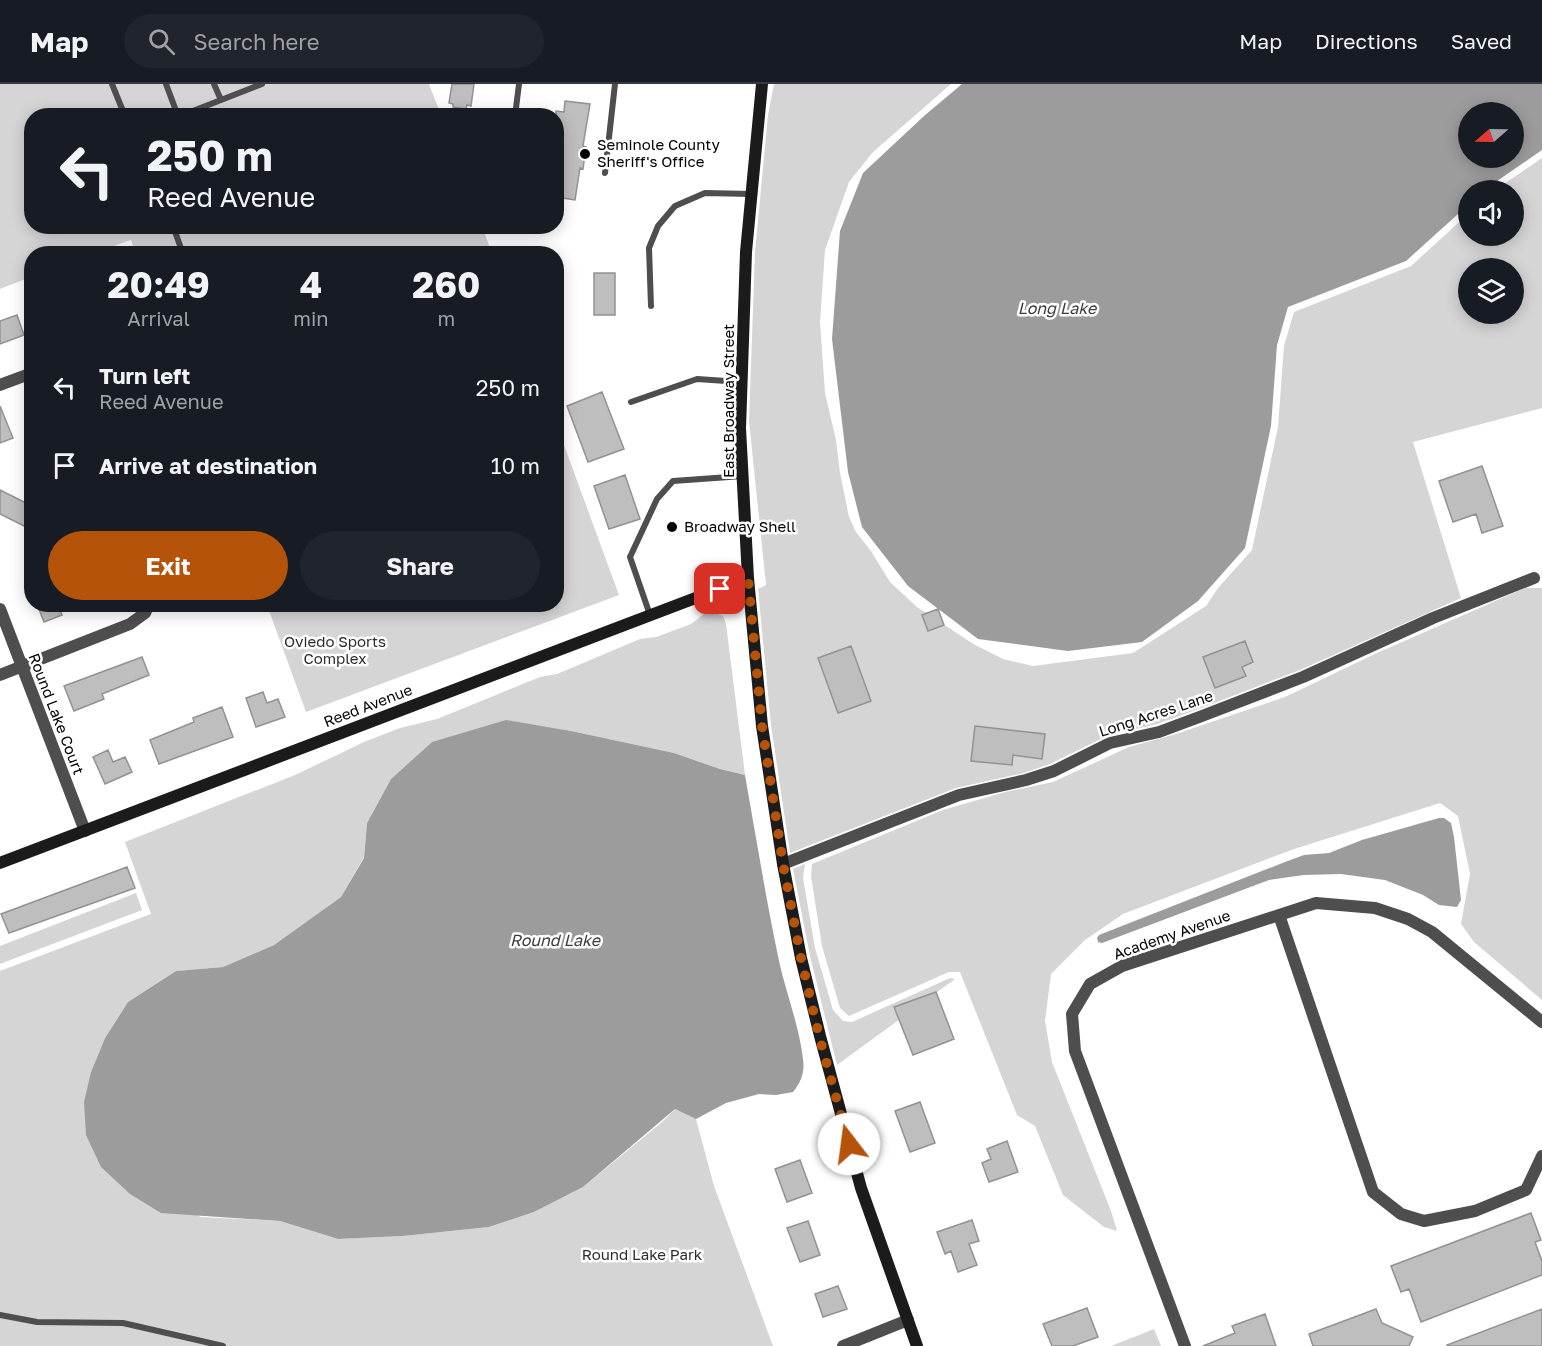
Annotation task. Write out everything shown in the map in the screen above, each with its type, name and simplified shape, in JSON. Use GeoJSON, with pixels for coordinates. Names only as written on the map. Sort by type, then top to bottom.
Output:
{"type":"FeatureCollection","features":[{"type":"Feature","properties":{"kind":"main road","name":"East Broadway Street"},"geometry":{"type":"LineString","coordinates":[[762,84],[746,252],[740,428],[748,578],[762,726],[783,864],[819,1036],[861,1188],[917,1346]]}},
{"type":"Feature","properties":{"kind":"main road","name":"Reed Avenue"},"geometry":{"type":"LineString","coordinates":[[0,863],[748,578]]}},
{"type":"Feature","properties":{"kind":"street"},"geometry":{"type":"LineString","coordinates":[[0,385],[24,376]]}},
{"type":"Feature","properties":{"kind":"street","name":"Long Acres Lane"},"geometry":{"type":"LineString","coordinates":[[783,864],[959,795],[1026,780],[1054,771],[1110,743],[1159,732],[1202,716],[1304,677],[1433,618],[1534,578]]}},
{"type":"Feature","properties":{"kind":"street","name":"Round Lake Court"},"geometry":{"type":"LineString","coordinates":[[0,609],[85,831]]}},
{"type":"Feature","properties":{"kind":"street"},"geometry":{"type":"LineString","coordinates":[[0,675],[130,624],[145,612]]}},
{"type":"Feature","properties":{"kind":"street","name":"Academy Avenue"},"geometry":{"type":"LineString","coordinates":[[1185,1346],[1076,1051],[1072,1014],[1090,984],[1122,966],[1316,903],[1375,908],[1408,919],[1432,932],[1542,1022]]}},
{"type":"Feature","properties":{"kind":"street"},"geometry":{"type":"LineString","coordinates":[[1279,915],[1373,1192],[1401,1214],[1424,1221],[1475,1211],[1526,1190],[1542,1156]]}},
{"type":"Feature","properties":{"kind":"street"},"geometry":{"type":"LineString","coordinates":[[843,1346],[908,1320]]}},
{"type":"Feature","properties":{"kind":"lane"},"geometry":{"type":"LineString","coordinates":[[112,84],[122,108]]}},
{"type":"Feature","properties":{"kind":"lane"},"geometry":{"type":"LineString","coordinates":[[166,84],[176,108]]}},
{"type":"Feature","properties":{"kind":"lane"},"geometry":{"type":"LineString","coordinates":[[214,84],[221,100]]}},
{"type":"Feature","properties":{"kind":"lane"},"geometry":{"type":"LineString","coordinates":[[200,108],[261,84]]}},
{"type":"Feature","properties":{"kind":"lane"},"geometry":{"type":"LineString","coordinates":[[516,108],[519,84]]}},
{"type":"Feature","properties":{"kind":"lane"},"geometry":{"type":"LineString","coordinates":[[605,173],[615,84]]}},
{"type":"Feature","properties":{"kind":"lane"},"geometry":{"type":"LineString","coordinates":[[651,306],[650,248],[658,226],[675,206],[705,193],[752,194]]}},
{"type":"Feature","properties":{"kind":"lane"},"geometry":{"type":"LineString","coordinates":[[631,402],[697,379],[742,382]]}},
{"type":"Feature","properties":{"kind":"lane"},"geometry":{"type":"LineString","coordinates":[[650,615],[630,557],[657,499],[673,481],[743,476]]}},
{"type":"Feature","properties":{"kind":"lane"},"geometry":{"type":"LineString","coordinates":[[0,1315],[37,1322],[123,1323],[223,1346]]}},
{"type":"Feature","properties":{"kind":"green space"},"geometry":{"type":"Polygon","coordinates":[[[0,84],[429,84],[438,108],[24,108],[24,234],[485,234],[489,246],[133,246],[131,240],[114,246],[24,246],[24,280],[0,289],[0,84]]]}},
{"type":"Feature","properties":{"kind":"green space"},"geometry":{"type":"Polygon","coordinates":[[[774,84],[951,84],[873,152],[849,182],[825,250],[820,322],[825,393],[836,440],[849,517],[856,532],[890,582],[917,607],[975,645],[1003,659],[1033,666],[1133,653],[1206,606],[1218,588],[1252,550],[1278,427],[1284,346],[1294,312],[1411,266],[1458,223],[1458,246],[1524,246],[1524,180],[1510,180],[1542,158],[1542,408],[1413,442],[1461,598],[1300,670],[1199,709],[1157,724],[1107,736],[1050,764],[1024,773],[956,788],[790,853],[771,725],[758,589],[766,585],[749,421],[755,252],[768,115],[774,84]]]}},
{"type":"Feature","properties":{"kind":"green space","name":"Oviedo Sports Complex"},"geometry":{"type":"Polygon","coordinates":[[[564,445],[619,595],[306,712],[270,612],[564,612],[564,445]]]}},
{"type":"Feature","properties":{"kind":"green space"},"geometry":{"type":"Polygon","coordinates":[[[1525,588],[1542,588],[1542,1000],[1474,942],[1461,924],[1470,874],[1458,816],[1440,803],[1294,849],[1123,914],[1085,940],[1051,974],[1045,1021],[1052,1062],[1117,1231],[1104,1227],[1063,1195],[1035,1126],[1017,1115],[960,972],[949,972],[849,1016],[840,1008],[822,946],[811,876],[812,864],[943,810],[1005,792],[1053,782],[1129,747],[1176,734],[1285,697],[1377,653],[1525,588]]]}},
{"type":"Feature","properties":{"kind":"green space","name":"Round Lake Park"},"geometry":{"type":"Polygon","coordinates":[[[712,612],[723,616],[726,624],[745,775],[674,753],[576,732],[432,742],[391,779],[367,823],[364,857],[341,897],[274,945],[223,967],[176,971],[128,1002],[105,1038],[91,1072],[200,1217],[280,1221],[338,1239],[403,1236],[489,1227],[534,1212],[583,1187],[675,1109],[696,1119],[714,1186],[773,1346],[0,1346],[0,971],[151,914],[125,842],[295,775],[364,742],[400,728],[437,719],[540,677],[557,674],[640,639],[656,637],[691,624],[704,614],[712,612]]]}},
{"type":"Feature","properties":{"kind":"green space"},"geometry":{"type":"Polygon","coordinates":[[[805,864],[803,878],[815,948],[833,1010],[843,1021],[852,1022],[950,978],[955,979],[837,1065],[810,956],[793,869],[805,864]]]}},
{"type":"Feature","properties":{"kind":"green space"},"geometry":{"type":"Polygon","coordinates":[[[136,893],[142,910],[0,964],[0,946],[136,893]]]}},
{"type":"Feature","properties":{"kind":"green space"},"geometry":{"type":"Polygon","coordinates":[[[1154,1329],[1161,1346],[1111,1346],[1154,1329]]]}},
{"type":"Feature","properties":{"kind":"water","name":"Long Lake"},"geometry":{"type":"Polygon","coordinates":[[[962,84],[1542,84],[1542,150],[1524,162],[1524,102],[1458,102],[1458,168],[1516,168],[1498,180],[1458,180],[1458,214],[1406,261],[1288,307],[1277,345],[1271,426],[1245,548],[1198,601],[1142,642],[1068,651],[978,639],[908,586],[862,527],[848,472],[832,339],[840,231],[863,173],[962,84]]]}},
{"type":"Feature","properties":{"kind":"water","name":"Round Lake"},"geometry":{"type":"Polygon","coordinates":[[[506,720],[674,753],[745,775],[779,961],[801,1046],[803,1073],[793,1092],[776,1095],[759,1094],[726,1103],[696,1119],[675,1109],[583,1187],[534,1212],[489,1227],[403,1236],[338,1239],[280,1221],[161,1213],[130,1194],[101,1167],[86,1135],[84,1102],[91,1072],[105,1038],[128,1002],[176,971],[223,967],[274,945],[341,897],[364,858],[367,823],[391,779],[432,742],[506,720]]]}},
{"type":"Feature","properties":{"kind":"water"},"geometry":{"type":"Polygon","coordinates":[[[1444,818],[1451,823],[1454,837],[1461,900],[1457,907],[1439,905],[1423,895],[1385,880],[1341,874],[1304,875],[1269,880],[1102,943],[1098,942],[1099,935],[1304,855],[1329,853],[1362,840],[1444,818]]]}},
{"type":"Feature","properties":{"kind":"building"},"geometry":{"type":"Polygon","coordinates":[[[452,84],[474,84],[471,106],[460,108],[453,107],[453,104],[449,103],[452,84]]]}},
{"type":"Feature","properties":{"kind":"building"},"geometry":{"type":"Polygon","coordinates":[[[565,101],[590,104],[583,146],[586,147],[583,169],[580,168],[575,200],[564,198],[565,101]]]}},
{"type":"Feature","properties":{"kind":"building"},"geometry":{"type":"Polygon","coordinates":[[[594,273],[615,273],[615,315],[594,315],[594,273]]]}},
{"type":"Feature","properties":{"kind":"building"},"geometry":{"type":"Polygon","coordinates":[[[17,315],[24,335],[0,344],[0,321],[17,315]]]}},
{"type":"Feature","properties":{"kind":"building"},"geometry":{"type":"Polygon","coordinates":[[[602,392],[624,449],[588,462],[567,406],[602,392]]]}},
{"type":"Feature","properties":{"kind":"building"},"geometry":{"type":"Polygon","coordinates":[[[0,406],[13,438],[0,443],[0,406]]]}},
{"type":"Feature","properties":{"kind":"building"},"geometry":{"type":"Polygon","coordinates":[[[1482,466],[1503,526],[1482,533],[1476,514],[1453,522],[1439,481],[1482,466]]]}},
{"type":"Feature","properties":{"kind":"building"},"geometry":{"type":"Polygon","coordinates":[[[625,475],[640,519],[609,529],[594,486],[625,475]]]}},
{"type":"Feature","properties":{"kind":"building"},"geometry":{"type":"Polygon","coordinates":[[[0,490],[24,502],[24,526],[0,514],[0,490]]]}},
{"type":"Feature","properties":{"kind":"building"},"geometry":{"type":"Polygon","coordinates":[[[938,609],[944,625],[928,631],[922,615],[938,609]]]}},
{"type":"Feature","properties":{"kind":"building"},"geometry":{"type":"Polygon","coordinates":[[[40,612],[61,612],[62,615],[44,622],[40,612]]]}},
{"type":"Feature","properties":{"kind":"building"},"geometry":{"type":"Polygon","coordinates":[[[1245,641],[1253,662],[1242,667],[1246,676],[1215,688],[1203,657],[1245,641]]]}},
{"type":"Feature","properties":{"kind":"building"},"geometry":{"type":"Polygon","coordinates":[[[851,646],[871,701],[838,713],[818,658],[851,646]]]}},
{"type":"Feature","properties":{"kind":"building"},"geometry":{"type":"Polygon","coordinates":[[[142,657],[149,675],[102,694],[104,699],[74,711],[64,686],[142,657]]]}},
{"type":"Feature","properties":{"kind":"building"},"geometry":{"type":"Polygon","coordinates":[[[263,692],[267,703],[278,699],[285,717],[256,727],[246,698],[263,692]]]}},
{"type":"Feature","properties":{"kind":"building"},"geometry":{"type":"Polygon","coordinates":[[[222,707],[233,737],[159,764],[150,740],[194,722],[193,718],[222,707]]]}},
{"type":"Feature","properties":{"kind":"building"},"geometry":{"type":"Polygon","coordinates":[[[975,726],[1045,734],[1042,759],[1013,755],[1012,765],[971,761],[975,726]]]}},
{"type":"Feature","properties":{"kind":"building"},"geometry":{"type":"Polygon","coordinates":[[[108,750],[113,762],[125,757],[132,772],[105,784],[93,757],[108,750]]]}},
{"type":"Feature","properties":{"kind":"building"},"geometry":{"type":"Polygon","coordinates":[[[127,867],[135,888],[9,933],[1,914],[127,867]]]}},
{"type":"Feature","properties":{"kind":"building"},"geometry":{"type":"Polygon","coordinates":[[[936,992],[954,1039],[913,1055],[894,1007],[936,992]]]}},
{"type":"Feature","properties":{"kind":"building"},"geometry":{"type":"Polygon","coordinates":[[[920,1102],[935,1143],[910,1152],[895,1111],[920,1102]]]}},
{"type":"Feature","properties":{"kind":"building"},"geometry":{"type":"Polygon","coordinates":[[[1007,1141],[1018,1172],[989,1182],[982,1163],[991,1159],[987,1149],[1007,1141]]]}},
{"type":"Feature","properties":{"kind":"building"},"geometry":{"type":"Polygon","coordinates":[[[800,1160],[812,1193],[787,1202],[775,1169],[800,1160]]]}},
{"type":"Feature","properties":{"kind":"building"},"geometry":{"type":"Polygon","coordinates":[[[1531,1213],[1541,1240],[1535,1242],[1542,1261],[1542,1275],[1421,1322],[1409,1289],[1401,1292],[1391,1266],[1531,1213]]]}},
{"type":"Feature","properties":{"kind":"building"},"geometry":{"type":"Polygon","coordinates":[[[972,1220],[979,1241],[969,1244],[977,1265],[958,1272],[951,1251],[945,1254],[937,1232],[972,1220]]]}},
{"type":"Feature","properties":{"kind":"building"},"geometry":{"type":"Polygon","coordinates":[[[808,1221],[820,1255],[800,1262],[787,1228],[808,1221]]]}},
{"type":"Feature","properties":{"kind":"building"},"geometry":{"type":"Polygon","coordinates":[[[838,1286],[847,1309],[823,1317],[815,1294],[838,1286]]]}},
{"type":"Feature","properties":{"kind":"building"},"geometry":{"type":"Polygon","coordinates":[[[1087,1308],[1098,1337],[1073,1346],[1052,1346],[1043,1324],[1087,1308]]]}},
{"type":"Feature","properties":{"kind":"building"},"geometry":{"type":"Polygon","coordinates":[[[1376,1309],[1382,1323],[1413,1337],[1409,1346],[1313,1346],[1309,1334],[1376,1309]]]}},
{"type":"Feature","properties":{"kind":"building"},"geometry":{"type":"Polygon","coordinates":[[[1542,1309],[1542,1346],[1447,1346],[1447,1345],[1542,1309]]]}},
{"type":"Feature","properties":{"kind":"building"},"geometry":{"type":"Polygon","coordinates":[[[1265,1314],[1276,1346],[1203,1346],[1235,1333],[1232,1326],[1265,1314]]]}},
{"type":"Feature","properties":{"kind":"place","name":"Seminole County Sheriff's Office"},"geometry":{"type":"Point","coordinates":[585,154]}},
{"type":"Feature","properties":{"kind":"place","name":"Broadway Shell"},"geometry":{"type":"Point","coordinates":[672,527]}},
{"type":"Feature","properties":{"kind":"route"},"geometry":{"type":"LineString","coordinates":[[720,589],[748,578],[762,726],[783,864],[819,1036],[849,1144]]}}]}
